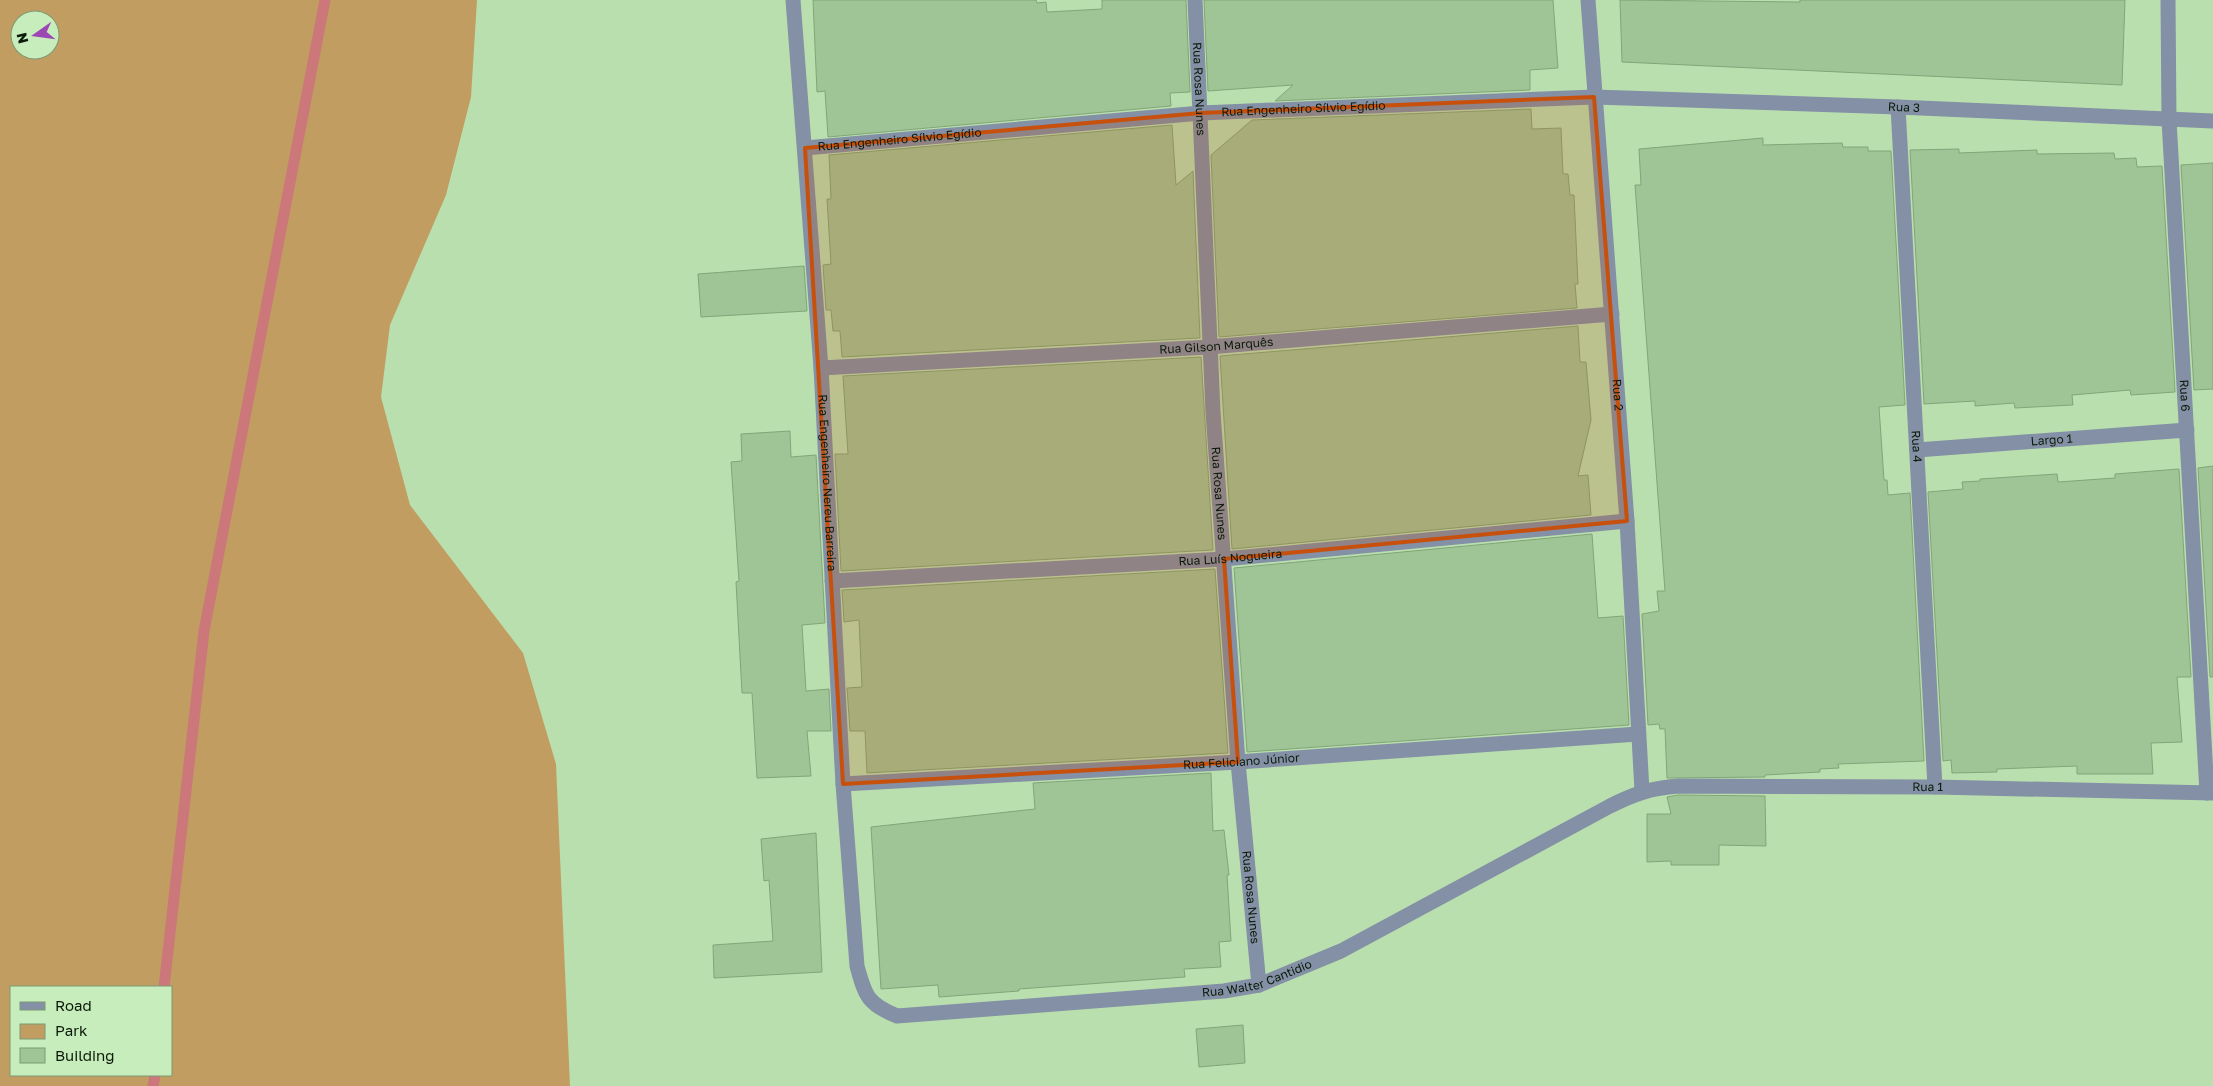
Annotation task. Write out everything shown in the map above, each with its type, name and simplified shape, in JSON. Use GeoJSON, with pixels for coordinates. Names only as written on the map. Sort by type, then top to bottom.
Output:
{"type":"FeatureCollection","features":[{"type":"Feature","properties":{"kind":"street","name":"Rua Engenheiro Nereu Barreira"},"geometry":{"type":"LineString","coordinates":[[793,0],[821,368],[843,784],[857,966]]}},
{"type":"Feature","properties":{"kind":"street","name":"Rua Rosa Nunes"},"geometry":{"type":"LineString","coordinates":[[1195,0],[1209,347],[1238,762],[1259,985]]}},
{"type":"Feature","properties":{"kind":"street","name":"Rua 2"},"geometry":{"type":"LineString","coordinates":[[1588,0],[1627,520],[1642,791]]}},
{"type":"Feature","properties":{"kind":"street","name":"Rua 6"},"geometry":{"type":"LineString","coordinates":[[2168,0],[2169,120],[2210,793]]}},
{"type":"Feature","properties":{"kind":"street","name":"Rua Engenheiro Sílvio Egídio"},"geometry":{"type":"LineString","coordinates":[[805,148],[1201,113],[1594,97]]}},
{"type":"Feature","properties":{"kind":"street","name":"Rua 3"},"geometry":{"type":"LineString","coordinates":[[1594,97],[1898,106],[2213,121]]}},
{"type":"Feature","properties":{"kind":"street","name":"Rua 4"},"geometry":{"type":"LineString","coordinates":[[1898,106],[1936,787]]}},
{"type":"Feature","properties":{"kind":"street","name":"Rua Gilson Marquês"},"geometry":{"type":"LineString","coordinates":[[821,368],[1209,347],[1612,314]]}},
{"type":"Feature","properties":{"kind":"street","name":"Largo 1"},"geometry":{"type":"LineString","coordinates":[[1917,450],[2187,430]]}},
{"type":"Feature","properties":{"kind":"street","name":"Rua Luís Nogueira"},"geometry":{"type":"LineString","coordinates":[[832,581],[1224,559],[1627,520]]}},
{"type":"Feature","properties":{"kind":"street","name":"Rua Feliciano Júnior"},"geometry":{"type":"LineString","coordinates":[[843,784],[1238,762],[1638,734]]}},
{"type":"Feature","properties":{"kind":"street","name":"Rua 1"},"geometry":{"type":"LineString","coordinates":[[1642,791],[1678,786],[1936,787],[2210,793]]}},
{"type":"Feature","properties":{"kind":"street","name":"Rua Walter Cantidio"},"geometry":{"type":"LineString","coordinates":[[857,966],[864,992],[878,1009],[897,1016],[1224,991],[1259,985],[1341,951],[1610,806],[1642,791]]}},
{"type":"Feature","properties":{"kind":"highlighted area"},"geometry":{"type":"Polygon","coordinates":[[[1594,97],[1627,521],[1224,559],[1238,762],[843,784],[805,148],[1201,113],[1594,97]]]}},
{"type":"Feature","properties":{"kind":"green space"},"geometry":{"type":"Polygon","coordinates":[[[0,0],[477,0],[471,97],[446,195],[390,325],[381,397],[410,505],[523,653],[556,764],[570,1086],[0,1086],[0,0]]]}},
{"type":"Feature","properties":{"kind":"building"},"geometry":{"type":"Polygon","coordinates":[[[813,0],[1036,0],[1037,3],[1046,2],[1047,12],[1102,9],[1102,0],[1186,0],[1190,92],[1170,93],[1171,106],[828,137],[825,91],[817,92],[813,0]]]}},
{"type":"Feature","properties":{"kind":"building"},"geometry":{"type":"Polygon","coordinates":[[[1204,0],[1553,0],[1558,68],[1530,70],[1530,90],[1275,101],[1293,85],[1208,91],[1204,0]]]}},
{"type":"Feature","properties":{"kind":"building"},"geometry":{"type":"Polygon","coordinates":[[[1620,0],[1800,2],[1800,0],[2125,0],[2122,85],[1622,62],[1620,0]]]}},
{"type":"Feature","properties":{"kind":"building"},"geometry":{"type":"Polygon","coordinates":[[[1531,109],[1532,129],[1561,128],[1563,174],[1568,174],[1570,195],[1574,195],[1578,284],[1575,284],[1577,308],[1219,337],[1211,155],[1252,120],[1531,109]]]}},
{"type":"Feature","properties":{"kind":"building"},"geometry":{"type":"Polygon","coordinates":[[[1172,125],[1176,185],[1193,171],[1200,338],[842,357],[840,331],[833,331],[831,310],[826,310],[823,265],[831,264],[827,199],[831,199],[829,155],[1172,125]]]}},
{"type":"Feature","properties":{"kind":"building"},"geometry":{"type":"Polygon","coordinates":[[[1763,138],[1763,145],[1842,143],[1843,147],[1868,147],[1868,151],[1891,151],[1905,405],[1879,407],[1884,480],[1887,480],[1888,495],[1910,493],[1924,761],[1838,764],[1839,768],[1820,769],[1820,772],[1765,775],[1765,777],[1667,778],[1665,729],[1660,729],[1659,724],[1648,725],[1642,614],[1659,611],[1657,591],[1665,591],[1635,185],[1641,185],[1639,149],[1763,138]]]}},
{"type":"Feature","properties":{"kind":"building"},"geometry":{"type":"Polygon","coordinates":[[[1959,149],[1959,153],[2037,150],[2037,154],[2114,153],[2115,159],[2136,158],[2137,167],[2162,166],[2175,392],[2131,395],[2130,390],[2072,395],[2073,405],[2015,408],[2014,403],[1975,406],[1975,401],[1924,404],[1910,150],[1959,149]]]}},
{"type":"Feature","properties":{"kind":"building"},"geometry":{"type":"Polygon","coordinates":[[[2213,163],[2213,389],[2194,390],[2181,165],[2213,163]]]}},
{"type":"Feature","properties":{"kind":"building"},"geometry":{"type":"Polygon","coordinates":[[[804,266],[807,311],[701,317],[698,274],[804,266]]]}},
{"type":"Feature","properties":{"kind":"building"},"geometry":{"type":"Polygon","coordinates":[[[1578,326],[1580,362],[1586,362],[1591,420],[1578,476],[1588,475],[1591,515],[1232,549],[1220,356],[1578,326]]]}},
{"type":"Feature","properties":{"kind":"building"},"geometry":{"type":"Polygon","coordinates":[[[1201,357],[1213,550],[841,571],[835,454],[848,454],[843,376],[1201,357]]]}},
{"type":"Feature","properties":{"kind":"building"},"geometry":{"type":"Polygon","coordinates":[[[790,431],[791,457],[816,455],[825,623],[802,625],[806,691],[829,689],[831,731],[807,731],[811,776],[757,778],[752,693],[742,693],[736,582],[739,581],[731,462],[742,461],[741,434],[790,431]]]}},
{"type":"Feature","properties":{"kind":"building"},"geometry":{"type":"Polygon","coordinates":[[[2213,466],[2213,677],[2210,677],[2198,468],[2213,466]]]}},
{"type":"Feature","properties":{"kind":"building"},"geometry":{"type":"Polygon","coordinates":[[[2179,469],[2191,677],[2177,677],[2182,742],[2151,743],[2153,774],[2077,774],[2077,766],[1997,769],[1997,772],[1952,773],[1951,760],[1943,761],[1928,492],[1963,489],[1962,482],[1980,481],[1980,479],[2057,474],[2058,482],[2115,478],[2115,474],[2179,469]]]}},
{"type":"Feature","properties":{"kind":"building"},"geometry":{"type":"Polygon","coordinates":[[[1592,534],[1598,618],[1623,616],[1629,725],[1247,752],[1234,568],[1592,534]]]}},
{"type":"Feature","properties":{"kind":"building"},"geometry":{"type":"Polygon","coordinates":[[[1215,569],[1228,753],[867,773],[865,731],[850,731],[847,688],[862,687],[859,620],[844,622],[842,590],[1215,569]]]}},
{"type":"Feature","properties":{"kind":"building"},"geometry":{"type":"Polygon","coordinates":[[[1211,773],[1213,831],[1224,830],[1229,875],[1227,875],[1231,941],[1219,942],[1221,967],[1184,969],[1185,977],[939,997],[938,985],[881,989],[871,827],[1035,809],[1033,783],[1211,773]]]}},
{"type":"Feature","properties":{"kind":"building"},"geometry":{"type":"Polygon","coordinates":[[[1678,795],[1765,796],[1766,846],[1719,845],[1719,865],[1671,865],[1671,861],[1647,862],[1647,814],[1671,814],[1667,797],[1678,795]]]}},
{"type":"Feature","properties":{"kind":"building"},"geometry":{"type":"Polygon","coordinates":[[[816,833],[822,972],[714,978],[713,945],[773,941],[769,880],[764,881],[761,839],[816,833]]]}},
{"type":"Feature","properties":{"kind":"building"},"geometry":{"type":"Polygon","coordinates":[[[1243,1025],[1245,1063],[1199,1067],[1196,1029],[1243,1025]]]}},
{"type":"Feature","properties":{"kind":"waterway"},"geometry":{"type":"LineString","coordinates":[[164,986],[204,631],[325,0]]}},
{"type":"Feature","properties":{"kind":"waterway"},"geometry":{"type":"LineString","coordinates":[[153,1086],[155,1076]]}}]}
